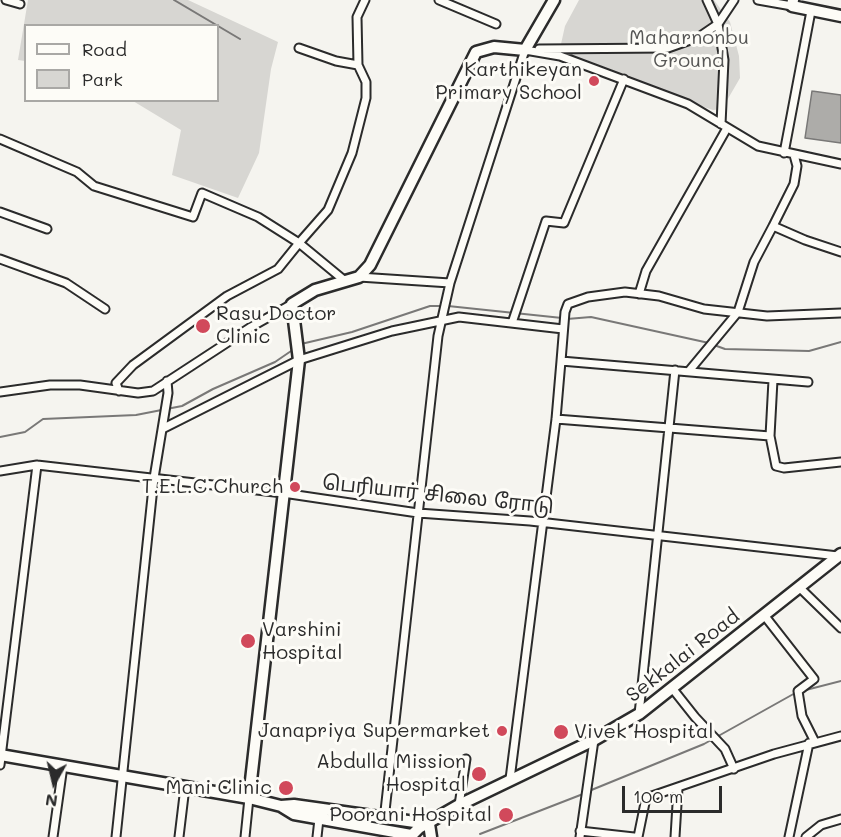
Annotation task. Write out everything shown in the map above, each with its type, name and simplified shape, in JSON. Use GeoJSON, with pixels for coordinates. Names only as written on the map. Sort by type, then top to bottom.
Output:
{"type":"FeatureCollection","features":[{"type":"Feature","properties":{"kind":"main road"},"geometry":{"type":"LineString","coordinates":[[249,798],[299,360],[292,304],[315,290],[359,277],[370,265],[476,52],[494,47],[525,50],[554,0]]}},
{"type":"Feature","properties":{"kind":"main road"},"geometry":{"type":"LineString","coordinates":[[792,3],[811,11],[841,16]]}},
{"type":"Feature","properties":{"kind":"main road","name":"Sekkalai Road"},"geometry":{"type":"LineString","coordinates":[[411,836],[459,805],[594,740],[639,714],[840,555]]}},
{"type":"Feature","properties":{"kind":"main road"},"geometry":{"type":"LineString","coordinates":[[0,759],[63,766],[249,798],[281,806],[294,814],[411,836]]}},
{"type":"Feature","properties":{"kind":"main road"},"geometry":{"type":"LineString","coordinates":[[281,806],[294,805],[384,820],[429,824],[431,837]]}},
{"type":"Feature","properties":{"kind":"street"},"geometry":{"type":"LineString","coordinates":[[6,0],[20,4]]}},
{"type":"Feature","properties":{"kind":"street"},"geometry":{"type":"LineString","coordinates":[[119,391],[116,383],[133,365],[227,296],[278,269],[328,210],[352,153],[366,98],[366,82],[358,65],[357,17],[365,0]]}},
{"type":"Feature","properties":{"kind":"street"},"geometry":{"type":"LineString","coordinates":[[439,0],[496,24]]}},
{"type":"Feature","properties":{"kind":"street"},"geometry":{"type":"LineString","coordinates":[[639,294],[646,271],[724,126],[723,60],[718,24],[707,0]]}},
{"type":"Feature","properties":{"kind":"street"},"geometry":{"type":"LineString","coordinates":[[525,50],[668,48],[699,37],[718,24],[734,0]]}},
{"type":"Feature","properties":{"kind":"street"},"geometry":{"type":"LineString","coordinates":[[758,0],[792,3]]}},
{"type":"Feature","properties":{"kind":"street"},"geometry":{"type":"LineString","coordinates":[[784,153],[811,11]]}},
{"type":"Feature","properties":{"kind":"street"},"geometry":{"type":"LineString","coordinates":[[299,48],[336,61],[358,65]]}},
{"type":"Feature","properties":{"kind":"street"},"geometry":{"type":"LineString","coordinates":[[525,50],[560,56],[687,104],[758,146],[841,164]]}},
{"type":"Feature","properties":{"kind":"street"},"geometry":{"type":"LineString","coordinates":[[384,820],[417,513],[442,320],[450,283],[525,50]]}},
{"type":"Feature","properties":{"kind":"street"},"geometry":{"type":"LineString","coordinates":[[512,323],[546,221],[564,223],[624,79]]}},
{"type":"Feature","properties":{"kind":"street"},"geometry":{"type":"LineString","coordinates":[[0,139],[77,172],[94,186],[193,217],[202,193],[258,217],[299,243],[345,281]]}},
{"type":"Feature","properties":{"kind":"street"},"geometry":{"type":"LineString","coordinates":[[689,371],[738,312],[754,262],[794,184],[798,166],[794,155]]}},
{"type":"Feature","properties":{"kind":"street"},"geometry":{"type":"LineString","coordinates":[[0,212],[47,230]]}},
{"type":"Feature","properties":{"kind":"street"},"geometry":{"type":"LineString","coordinates":[[773,225],[805,240],[841,252]]}},
{"type":"Feature","properties":{"kind":"street"},"geometry":{"type":"LineString","coordinates":[[0,259],[66,283],[105,309]]}},
{"type":"Feature","properties":{"kind":"street"},"geometry":{"type":"LineString","coordinates":[[359,277],[450,283]]}},
{"type":"Feature","properties":{"kind":"street"},"geometry":{"type":"LineString","coordinates":[[510,779],[541,522],[556,419],[563,327],[568,304],[588,297],[625,292],[704,309],[767,316],[841,313]]}},
{"type":"Feature","properties":{"kind":"street"},"geometry":{"type":"LineString","coordinates":[[0,392],[50,385],[80,385],[119,391],[153,391],[251,327],[292,304]]}},
{"type":"Feature","properties":{"kind":"street"},"geometry":{"type":"LineString","coordinates":[[164,428],[299,360],[392,331],[459,317],[563,327]]}},
{"type":"Feature","properties":{"kind":"street"},"geometry":{"type":"LineString","coordinates":[[561,361],[808,382]]}},
{"type":"Feature","properties":{"kind":"street"},"geometry":{"type":"LineString","coordinates":[[639,714],[675,370]]}},
{"type":"Feature","properties":{"kind":"street"},"geometry":{"type":"LineString","coordinates":[[773,380],[770,436],[776,466],[784,468],[841,462]]}},
{"type":"Feature","properties":{"kind":"street"},"geometry":{"type":"LineString","coordinates":[[116,837],[154,478],[164,428],[166,381]]}},
{"type":"Feature","properties":{"kind":"street"},"geometry":{"type":"LineString","coordinates":[[556,419],[770,436]]}},
{"type":"Feature","properties":{"kind":"street"},"geometry":{"type":"LineString","coordinates":[[0,759],[37,465]]}},
{"type":"Feature","properties":{"kind":"street","name":"பெரியார் சிலை ரோடு"},"geometry":{"type":"LineString","coordinates":[[0,471],[37,465],[283,493],[417,513],[541,522],[840,555]]}},
{"type":"Feature","properties":{"kind":"street"},"geometry":{"type":"LineString","coordinates":[[800,587],[841,628]]}},
{"type":"Feature","properties":{"kind":"street"},"geometry":{"type":"LineString","coordinates":[[764,615],[814,679],[798,691],[802,716],[812,742],[789,837]]}},
{"type":"Feature","properties":{"kind":"street"},"geometry":{"type":"LineString","coordinates":[[672,688],[725,749],[734,769]]}},
{"type":"Feature","properties":{"kind":"street"},"geometry":{"type":"LineString","coordinates":[[594,740],[580,834],[636,837],[646,798],[812,742],[841,736]]}},
{"type":"Feature","properties":{"kind":"street"},"geometry":{"type":"LineString","coordinates":[[459,805],[466,759]]}},
{"type":"Feature","properties":{"kind":"street"},"geometry":{"type":"LineString","coordinates":[[53,837],[63,766]]}},
{"type":"Feature","properties":{"kind":"street"},"geometry":{"type":"LineString","coordinates":[[179,837],[185,787]]}},
{"type":"Feature","properties":{"kind":"street"},"geometry":{"type":"LineString","coordinates":[[675,837],[678,788]]}},
{"type":"Feature","properties":{"kind":"street"},"geometry":{"type":"LineString","coordinates":[[245,837],[249,798]]}},
{"type":"Feature","properties":{"kind":"street"},"geometry":{"type":"LineString","coordinates":[[317,837],[319,819]]}},
{"type":"Feature","properties":{"kind":"street"},"geometry":{"type":"LineString","coordinates":[[806,837],[821,825],[841,819]]}},
{"type":"Feature","properties":{"kind":"green space"},"geometry":{"type":"Polygon","coordinates":[[[28,0],[188,0],[278,42],[271,69],[259,153],[238,198],[172,175],[181,130],[135,102],[219,102],[219,24],[24,24],[28,0]]]}},
{"type":"Feature","properties":{"kind":"green space","name":"Maharnonbu Ground"},"geometry":{"type":"Polygon","coordinates":[[[579,0],[714,0],[730,22],[739,56],[740,78],[722,109],[713,110],[692,103],[559,53],[565,26],[579,0]]]}},
{"type":"Feature","properties":{"kind":"green space"},"geometry":{"type":"Polygon","coordinates":[[[24,24],[24,61],[18,60],[24,24]]]}},
{"type":"Feature","properties":{"kind":"shaded area"},"geometry":{"type":"Polygon","coordinates":[[[812,91],[841,95],[841,143],[805,138],[812,91]]]}},
{"type":"Feature","properties":{"kind":"waterway"},"geometry":{"type":"LineString","coordinates":[[174,0],[215,24]]}},
{"type":"Feature","properties":{"kind":"waterway"},"geometry":{"type":"LineString","coordinates":[[219,27],[240,39]]}},
{"type":"Feature","properties":{"kind":"waterway"},"geometry":{"type":"LineString","coordinates":[[301,344],[352,332],[430,306],[442,306]]}},
{"type":"Feature","properties":{"kind":"waterway"},"geometry":{"type":"LineString","coordinates":[[448,306],[562,318]]}},
{"type":"Feature","properties":{"kind":"waterway"},"geometry":{"type":"LineString","coordinates":[[567,319],[591,317],[709,343]]}},
{"type":"Feature","properties":{"kind":"waterway"},"geometry":{"type":"LineString","coordinates":[[714,345],[725,349],[809,351],[841,342]]}},
{"type":"Feature","properties":{"kind":"waterway"},"geometry":{"type":"LineString","coordinates":[[0,437],[25,432],[43,419],[136,415],[182,406],[213,389],[275,362],[294,349]]}},
{"type":"Feature","properties":{"kind":"waterway"},"geometry":{"type":"LineString","coordinates":[[802,691],[841,681]]}},
{"type":"Feature","properties":{"kind":"waterway"},"geometry":{"type":"LineString","coordinates":[[589,791],[704,744],[797,692]]}},
{"type":"Feature","properties":{"kind":"waterway"},"geometry":{"type":"LineString","coordinates":[[480,834],[583,794]]}},
{"type":"Feature","properties":{"kind":"place","name":"Karthikeyan Primary School"},"geometry":{"type":"Point","coordinates":[594,81]}},
{"type":"Feature","properties":{"kind":"place","name":"Rasu Doctor Clinic"},"geometry":{"type":"Point","coordinates":[203,326]}},
{"type":"Feature","properties":{"kind":"place","name":"T.E.L.C Church"},"geometry":{"type":"Point","coordinates":[295,487]}},
{"type":"Feature","properties":{"kind":"place","name":"Varshini Hospital"},"geometry":{"type":"Point","coordinates":[248,641]}},
{"type":"Feature","properties":{"kind":"place","name":"Janapriya Supermarket"},"geometry":{"type":"Point","coordinates":[502,731]}},
{"type":"Feature","properties":{"kind":"place","name":"Vivek Hospital"},"geometry":{"type":"Point","coordinates":[561,732]}},
{"type":"Feature","properties":{"kind":"place","name":"Abdulla Mission Hospital"},"geometry":{"type":"Point","coordinates":[479,774]}},
{"type":"Feature","properties":{"kind":"place","name":"Mani Clinic"},"geometry":{"type":"Point","coordinates":[286,788]}},
{"type":"Feature","properties":{"kind":"place","name":"Poorani Hospital"},"geometry":{"type":"Point","coordinates":[506,815]}}]}
